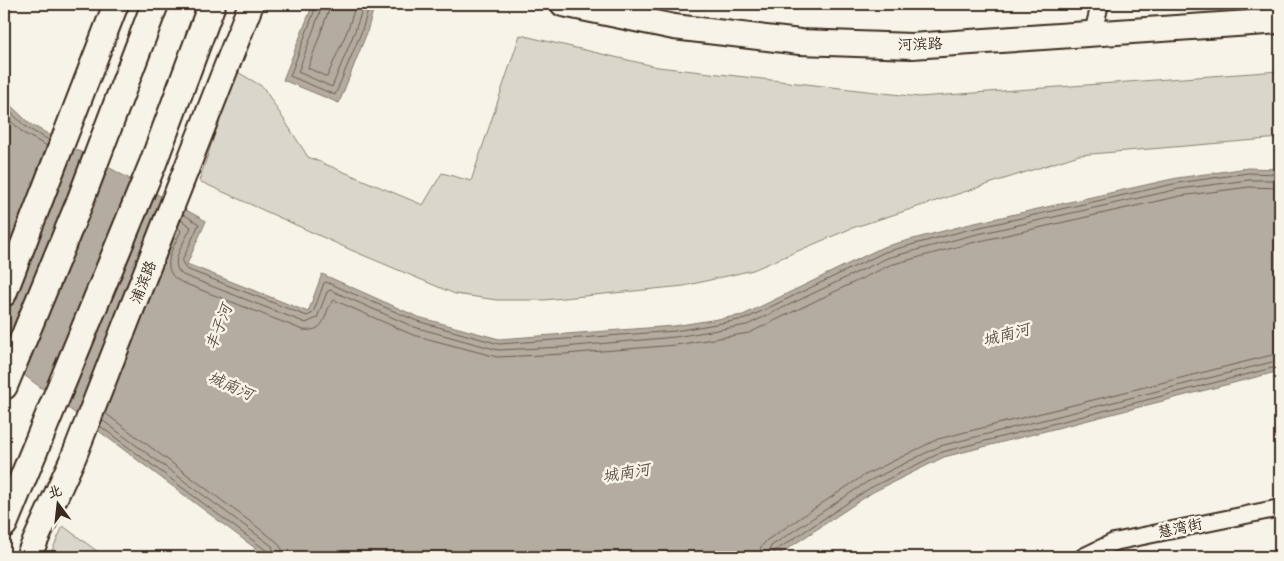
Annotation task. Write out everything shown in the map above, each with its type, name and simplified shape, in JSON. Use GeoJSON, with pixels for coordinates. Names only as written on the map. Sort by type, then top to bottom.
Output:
{"type":"FeatureCollection","features":[{"type":"Feature","properties":{"kind":"main road"},"geometry":{"type":"LineString","coordinates":[[4,386],[80,204],[155,4]]}},
{"type":"Feature","properties":{"kind":"main road"},"geometry":{"type":"LineString","coordinates":[[4,524],[153,163],[212,4]]}},
{"type":"Feature","properties":{"kind":"street"},"geometry":{"type":"LineString","coordinates":[[4,294],[116,4]]}},
{"type":"Feature","properties":{"kind":"street","name":"浦滨路"},"geometry":{"type":"LineString","coordinates":[[28,557],[78,446],[251,4]]}},
{"type":"Feature","properties":{"kind":"street","name":"河滨路"},"geometry":{"type":"LineString","coordinates":[[563,4],[674,27],[800,42],[912,46],[1280,21]]}},
{"type":"Feature","properties":{"kind":"street"},"geometry":{"type":"LineString","coordinates":[[1093,33],[1100,4]]}},
{"type":"Feature","properties":{"kind":"street","name":"慧湾街"},"geometry":{"type":"LineString","coordinates":[[1083,557],[1114,542],[1280,508]]}},
{"type":"Feature","properties":{"kind":"shaded area"},"geometry":{"type":"Polygon","coordinates":[[[520,35],[658,67],[919,97],[1280,71],[1280,138],[1079,155],[852,228],[753,270],[684,286],[544,300],[497,300],[455,294],[351,250],[199,181],[236,71],[263,87],[308,157],[423,205],[442,173],[471,181],[520,35]]]}},
{"type":"Feature","properties":{"kind":"shaded area"},"geometry":{"type":"Polygon","coordinates":[[[63,526],[105,557],[49,557],[63,526]]]}},
{"type":"Feature","properties":{"kind":"water"},"geometry":{"type":"Polygon","coordinates":[[[313,4],[375,4],[366,35],[339,103],[283,80],[313,4]]]}},
{"type":"Feature","properties":{"kind":"water"},"geometry":{"type":"Polygon","coordinates":[[[4,99],[30,124],[206,221],[187,264],[308,312],[322,274],[418,317],[499,339],[674,326],[743,315],[883,247],[966,225],[1177,178],[1248,168],[1280,169],[1280,371],[944,457],[873,492],[775,557],[267,557],[4,360],[4,99]]]}},
{"type":"Feature","properties":{"kind":"water label","name":"丰子河"},"geometry":{"type":"Point","coordinates":[218,327]}},
{"type":"Feature","properties":{"kind":"water label","name":"城南河"},"geometry":{"type":"Point","coordinates":[1006,334]}},
{"type":"Feature","properties":{"kind":"water label","name":"城南河"},"geometry":{"type":"Point","coordinates":[231,385]}},
{"type":"Feature","properties":{"kind":"water label","name":"城南河"},"geometry":{"type":"Point","coordinates":[626,472]}}]}
